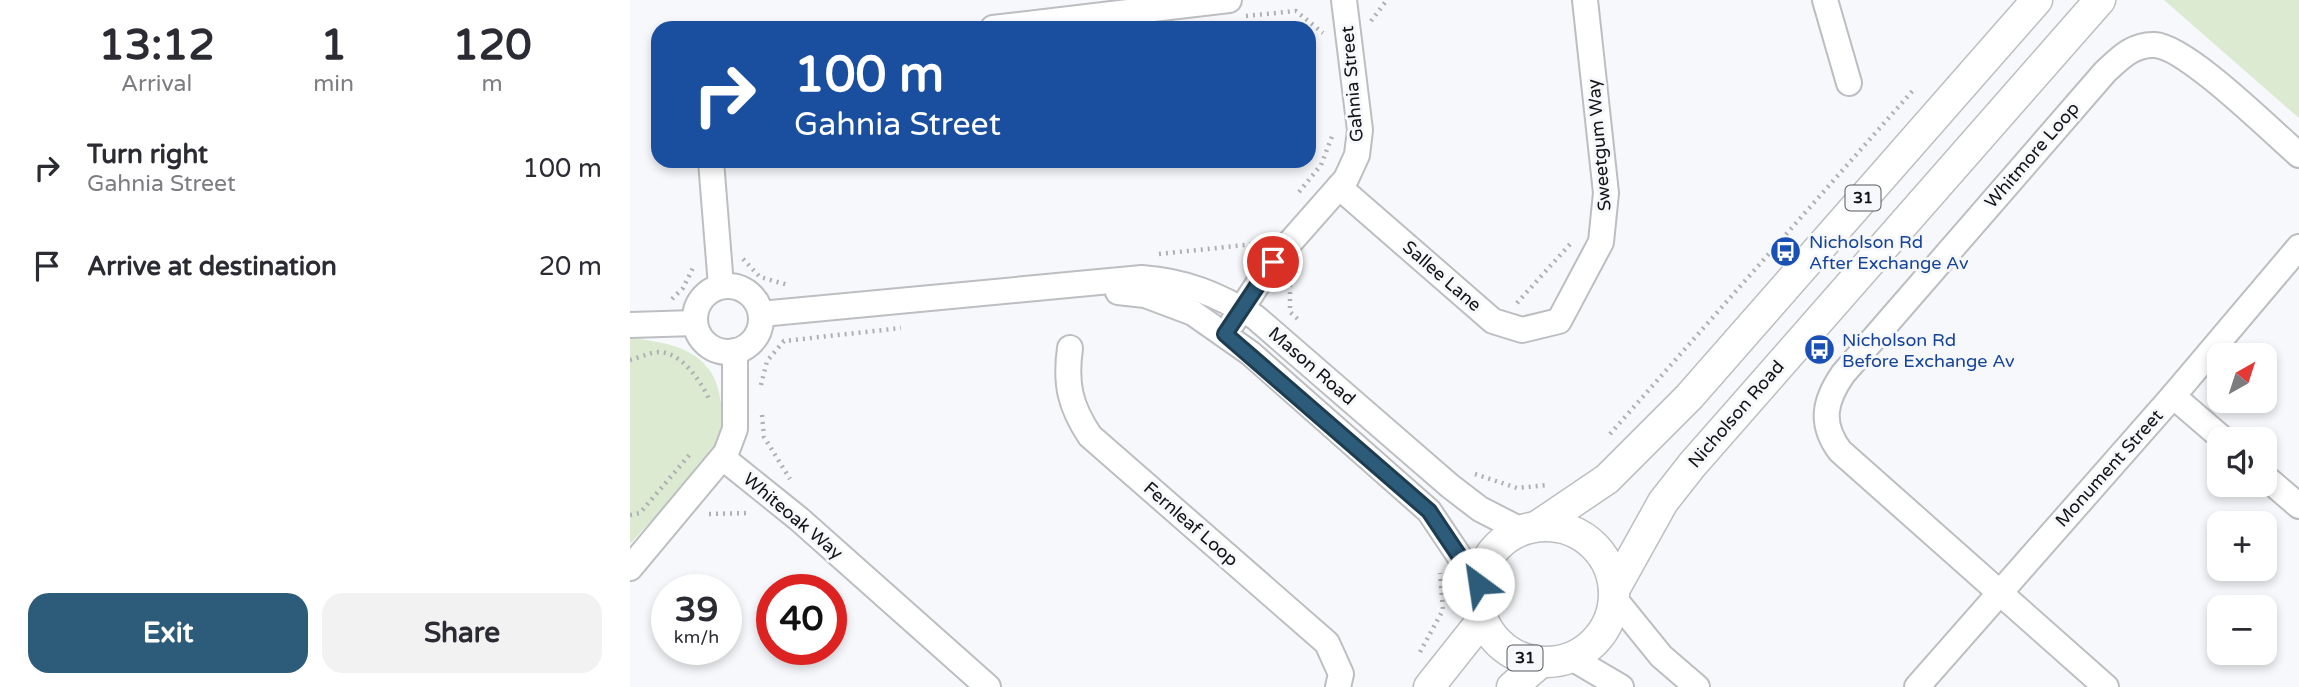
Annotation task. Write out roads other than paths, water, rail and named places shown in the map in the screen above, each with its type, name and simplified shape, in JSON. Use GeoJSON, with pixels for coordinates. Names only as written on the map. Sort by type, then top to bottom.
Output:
{"type":"FeatureCollection","features":[{"type":"Feature","properties":{"kind":"main road","name":"31"},"geometry":{"type":"LineString","coordinates":[[1556,660],[1523,658],[1506,649],[1492,635],[1483,619],[1478,584],[1483,566],[1492,551],[1606,479],[1689,397],[2038,0]]}},
{"type":"Feature","properties":{"kind":"main road","name":"Nicholson Road"},"geometry":{"type":"LineString","coordinates":[[1512,687],[1596,640],[1605,628],[1614,594],[1663,502],[1692,464],[2100,0]]}},
{"type":"Feature","properties":{"kind":"main road"},"geometry":{"type":"LineString","coordinates":[[1530,527],[1566,528],[1585,538],[1600,552],[1610,570],[1614,594]]}},
{"type":"Feature","properties":{"kind":"main road"},"geometry":{"type":"LineString","coordinates":[[1429,687],[1483,619]]}},
{"type":"Feature","properties":{"kind":"street","name":"Gahnia Street"},"geometry":{"type":"LineString","coordinates":[[1225,334],[1273,262],[1339,187],[1357,155],[1360,130],[1344,0]]}},
{"type":"Feature","properties":{"kind":"street","name":"Sweetgum Way"},"geometry":{"type":"LineString","coordinates":[[1559,321],[1601,242],[1605,217],[1606,193],[1585,0]]}},
{"type":"Feature","properties":{"kind":"street"},"geometry":{"type":"LineString","coordinates":[[1825,0],[1849,83]]}},
{"type":"Feature","properties":{"kind":"street"},"geometry":{"type":"LineString","coordinates":[[1078,21],[1235,8]]}},
{"type":"Feature","properties":{"kind":"street","name":"Whitmore Loop"},"geometry":{"type":"LineString","coordinates":[[2106,687],[1840,451],[1833,442],[1825,405],[1833,388],[2105,72],[2128,51],[2155,45],[2172,49],[2299,155]]}},
{"type":"Feature","properties":{"kind":"street"},"geometry":{"type":"LineString","coordinates":[[712,168],[721,286]]}},
{"type":"Feature","properties":{"kind":"street","name":"Sallee Lane"},"geometry":{"type":"LineString","coordinates":[[1339,187],[1498,323],[1522,330],[1559,321]]}},
{"type":"Feature","properties":{"kind":"street","name":"Monument Street"},"geometry":{"type":"LineString","coordinates":[[1917,687],[2174,396],[2299,247]]}},
{"type":"Feature","properties":{"kind":"street","name":"Mason Road"},"geometry":{"type":"LineString","coordinates":[[761,314],[1072,287],[1143,278],[1175,280],[1204,290],[1241,309],[1279,337],[1480,509],[1530,527]]}},
{"type":"Feature","properties":{"kind":"street"},"geometry":{"type":"LineString","coordinates":[[721,286],[746,291],[754,299],[761,314],[758,333],[751,342],[735,351],[710,346],[702,338],[695,324],[700,300],[721,286]]}},
{"type":"Feature","properties":{"kind":"street","name":"Mason Road"},"geometry":{"type":"LineString","coordinates":[[1072,287],[1145,295],[1193,313],[1225,334],[1429,511],[1478,584]]}},
{"type":"Feature","properties":{"kind":"street"},"geometry":{"type":"LineString","coordinates":[[630,325],[695,324]]}},
{"type":"Feature","properties":{"kind":"street","name":"Fernleaf Loop"},"geometry":{"type":"LineString","coordinates":[[1070,348],[1068,394],[1075,415],[1090,436],[1327,643],[1341,674],[1338,687]]}},
{"type":"Feature","properties":{"kind":"street"},"geometry":{"type":"LineString","coordinates":[[630,568],[723,458],[735,429],[735,351]]}},
{"type":"Feature","properties":{"kind":"street"},"geometry":{"type":"LineString","coordinates":[[2174,396],[2209,427]]}},
{"type":"Feature","properties":{"kind":"street","name":"Whiteoak Way"},"geometry":{"type":"LineString","coordinates":[[723,458],[799,519],[988,687]]}},
{"type":"Feature","properties":{"kind":"street"},"geometry":{"type":"LineString","coordinates":[[2277,487],[2299,506]]}},
{"type":"Feature","properties":{"kind":"street"},"geometry":{"type":"LineString","coordinates":[[1614,594],[1661,656],[1697,687]]}},
{"type":"Feature","properties":{"kind":"street"},"geometry":{"type":"LineString","coordinates":[[1556,660],[1621,687]]}},
{"type":"Feature","properties":{"kind":"place","name":"Nicholson Rd After Exchange Av"},"geometry":{"type":"Point","coordinates":[1786,252]}},
{"type":"Feature","properties":{"kind":"place","name":"Nicholson Rd Before Exchange Av"},"geometry":{"type":"Point","coordinates":[1819,350]}}]}
